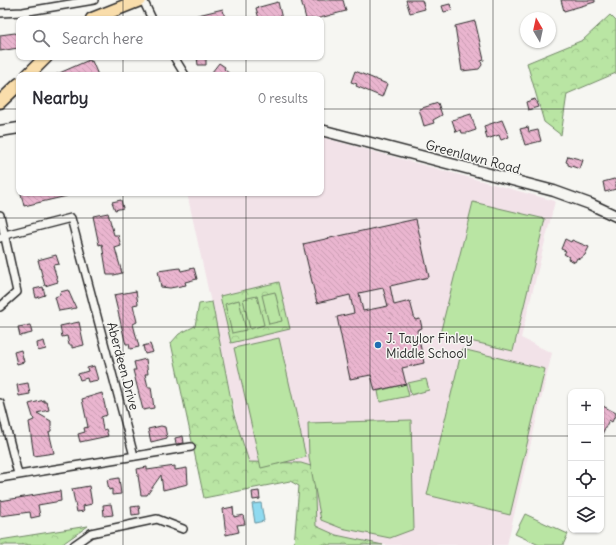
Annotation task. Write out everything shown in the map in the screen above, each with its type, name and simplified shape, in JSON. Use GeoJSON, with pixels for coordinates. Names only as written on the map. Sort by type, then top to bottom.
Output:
{"type":"FeatureCollection","features":[{"type":"Feature","properties":{"kind":"main road"},"geometry":{"type":"LineString","coordinates":[[100,16],[141,0]]}},
{"type":"Feature","properties":{"kind":"main road"},"geometry":{"type":"LineString","coordinates":[[31,72],[43,60]]}},
{"type":"Feature","properties":{"kind":"main road"},"geometry":{"type":"LineString","coordinates":[[0,102],[16,87]]}},
{"type":"Feature","properties":{"kind":"main road"},"geometry":{"type":"LineString","coordinates":[[0,131],[16,128]]}},
{"type":"Feature","properties":{"kind":"main road","name":"Greenlawn Road"},"geometry":{"type":"LineString","coordinates":[[324,131],[554,191],[590,204],[616,216]]}},
{"type":"Feature","properties":{"kind":"street"},"geometry":{"type":"LineString","coordinates":[[0,13],[23,12],[94,0]]}},
{"type":"Feature","properties":{"kind":"street"},"geometry":{"type":"LineString","coordinates":[[141,0],[150,16]]}},
{"type":"Feature","properties":{"kind":"street"},"geometry":{"type":"LineString","coordinates":[[176,60],[183,72]]}},
{"type":"Feature","properties":{"kind":"street"},"geometry":{"type":"LineString","coordinates":[[0,215],[2,236],[17,292],[0,308]]}},
{"type":"Feature","properties":{"kind":"street","name":"Aberdeen Drive"},"geometry":{"type":"LineString","coordinates":[[2,236],[71,218],[134,456]]}},
{"type":"Feature","properties":{"kind":"street"},"geometry":{"type":"LineString","coordinates":[[0,403],[18,474]]}},
{"type":"Feature","properties":{"kind":"street"},"geometry":{"type":"LineString","coordinates":[[0,478],[191,447]]}},
{"type":"Feature","properties":{"kind":"street"},"geometry":{"type":"LineString","coordinates":[[74,545],[91,533],[157,519],[183,530]]}},
{"type":"Feature","properties":{"kind":"shaded area","name":"J. Taylor Finley Middle School"},"geometry":{"type":"Polygon","coordinates":[[[324,138],[555,201],[521,338],[552,353],[507,545],[303,545],[306,472],[251,486],[188,196],[324,196],[324,138]]]}},
{"type":"Feature","properties":{"kind":"green space"},"geometry":{"type":"Polygon","coordinates":[[[610,15],[616,21],[616,73],[567,94],[561,135],[544,122],[527,63],[583,40],[610,15]]]}},
{"type":"Feature","properties":{"kind":"green space"},"geometry":{"type":"Polygon","coordinates":[[[473,202],[545,219],[513,351],[440,334],[473,202]]]}},
{"type":"Feature","properties":{"kind":"green space"},"geometry":{"type":"Polygon","coordinates":[[[279,282],[290,329],[231,343],[220,296],[279,282]]]}},
{"type":"Feature","properties":{"kind":"green space"},"geometry":{"type":"Polygon","coordinates":[[[275,292],[282,321],[269,324],[262,295],[275,292]]]}},
{"type":"Feature","properties":{"kind":"green space"},"geometry":{"type":"Polygon","coordinates":[[[257,296],[264,325],[250,329],[243,299],[257,296]]]}},
{"type":"Feature","properties":{"kind":"green space"},"geometry":{"type":"Polygon","coordinates":[[[239,300],[246,330],[232,333],[225,304],[239,300]]]}},
{"type":"Feature","properties":{"kind":"green space"},"geometry":{"type":"Polygon","coordinates":[[[212,302],[234,415],[249,462],[301,463],[314,467],[316,526],[336,535],[383,545],[294,545],[299,486],[290,481],[204,498],[171,343],[179,334],[195,326],[199,304],[212,302]]]}},
{"type":"Feature","properties":{"kind":"green space"},"geometry":{"type":"Polygon","coordinates":[[[279,338],[306,457],[261,468],[234,348],[279,338]]]}},
{"type":"Feature","properties":{"kind":"green space"},"geometry":{"type":"Polygon","coordinates":[[[462,349],[545,369],[510,515],[427,495],[462,349]]]}},
{"type":"Feature","properties":{"kind":"green space"},"geometry":{"type":"Polygon","coordinates":[[[426,379],[429,390],[411,395],[408,383],[426,379]]]}},
{"type":"Feature","properties":{"kind":"green space"},"geometry":{"type":"Polygon","coordinates":[[[406,384],[409,396],[380,402],[378,391],[406,384]]]}},
{"type":"Feature","properties":{"kind":"green space"},"geometry":{"type":"Polygon","coordinates":[[[411,420],[414,529],[390,538],[341,528],[321,520],[309,458],[308,423],[411,420]]]}},
{"type":"Feature","properties":{"kind":"green space"},"geometry":{"type":"Polygon","coordinates":[[[525,514],[568,534],[563,545],[539,545],[515,534],[525,514]]]}},
{"type":"Feature","properties":{"kind":"green space"},"geometry":{"type":"Polygon","coordinates":[[[88,526],[61,545],[0,545],[0,540],[88,526]]]}},
{"type":"Feature","properties":{"kind":"water"},"geometry":{"type":"Polygon","coordinates":[[[261,503],[264,521],[255,523],[252,504],[261,503]]]}},
{"type":"Feature","properties":{"kind":"building"},"geometry":{"type":"Polygon","coordinates":[[[301,0],[343,0],[346,11],[324,17],[305,16],[301,0]]]}},
{"type":"Feature","properties":{"kind":"building"},"geometry":{"type":"Polygon","coordinates":[[[406,0],[422,0],[425,9],[410,13],[406,0]]]}},
{"type":"Feature","properties":{"kind":"building"},"geometry":{"type":"Polygon","coordinates":[[[561,0],[595,0],[595,2],[564,11],[561,0]]]}},
{"type":"Feature","properties":{"kind":"building"},"geometry":{"type":"Polygon","coordinates":[[[278,2],[281,16],[258,16],[256,8],[278,2]]]}},
{"type":"Feature","properties":{"kind":"building"},"geometry":{"type":"Polygon","coordinates":[[[450,4],[452,10],[444,12],[442,6],[450,4]]]}},
{"type":"Feature","properties":{"kind":"building"},"geometry":{"type":"Polygon","coordinates":[[[223,9],[224,16],[194,16],[223,9]]]}},
{"type":"Feature","properties":{"kind":"building"},"geometry":{"type":"Polygon","coordinates":[[[475,21],[484,60],[481,61],[482,65],[479,69],[462,71],[455,26],[475,21]]]}},
{"type":"Feature","properties":{"kind":"building"},"geometry":{"type":"Polygon","coordinates":[[[16,34],[16,48],[0,51],[0,35],[16,34]]]}},
{"type":"Feature","properties":{"kind":"building"},"geometry":{"type":"Polygon","coordinates":[[[89,60],[90,62],[92,61],[97,72],[62,72],[89,60]]]}},
{"type":"Feature","properties":{"kind":"building"},"geometry":{"type":"Polygon","coordinates":[[[197,60],[206,60],[206,65],[198,65],[197,60]]]}},
{"type":"Feature","properties":{"kind":"building"},"geometry":{"type":"Polygon","coordinates":[[[219,63],[225,67],[224,69],[228,72],[212,72],[219,63]]]}},
{"type":"Feature","properties":{"kind":"building"},"geometry":{"type":"Polygon","coordinates":[[[355,71],[387,84],[382,97],[356,86],[357,84],[351,82],[355,71]]]}},
{"type":"Feature","properties":{"kind":"building"},"geometry":{"type":"Polygon","coordinates":[[[535,99],[538,107],[528,110],[526,102],[535,99]]]}},
{"type":"Feature","properties":{"kind":"building"},"geometry":{"type":"Polygon","coordinates":[[[438,103],[442,115],[433,120],[434,123],[424,126],[419,109],[438,103]]]}},
{"type":"Feature","properties":{"kind":"building"},"geometry":{"type":"Polygon","coordinates":[[[471,114],[476,130],[467,133],[462,133],[461,130],[456,132],[452,120],[471,114]]]}},
{"type":"Feature","properties":{"kind":"building"},"geometry":{"type":"Polygon","coordinates":[[[502,120],[509,137],[501,140],[499,135],[487,139],[484,126],[502,120]]]}},
{"type":"Feature","properties":{"kind":"building"},"geometry":{"type":"Polygon","coordinates":[[[528,127],[529,132],[538,130],[541,141],[525,145],[520,129],[528,127]]]}},
{"type":"Feature","properties":{"kind":"building"},"geometry":{"type":"Polygon","coordinates":[[[568,156],[583,160],[580,169],[568,165],[566,162],[568,156]]]}},
{"type":"Feature","properties":{"kind":"building"},"geometry":{"type":"Polygon","coordinates":[[[614,179],[616,180],[616,189],[605,192],[603,182],[614,179]]]}},
{"type":"Feature","properties":{"kind":"building"},"geometry":{"type":"Polygon","coordinates":[[[22,196],[67,196],[24,206],[22,196]]]}},
{"type":"Feature","properties":{"kind":"building"},"geometry":{"type":"Polygon","coordinates":[[[121,200],[123,208],[115,210],[112,202],[121,200]]]}},
{"type":"Feature","properties":{"kind":"building"},"geometry":{"type":"Polygon","coordinates":[[[108,213],[114,235],[118,235],[121,246],[115,248],[122,273],[114,275],[107,275],[102,244],[99,245],[93,216],[108,213]]]}},
{"type":"Feature","properties":{"kind":"building"},"geometry":{"type":"Polygon","coordinates":[[[416,219],[429,277],[390,286],[394,305],[410,301],[415,320],[420,319],[422,328],[417,330],[424,363],[402,368],[406,384],[375,391],[371,375],[350,379],[337,317],[354,313],[350,295],[317,303],[303,244],[416,219]],[[383,288],[359,293],[363,311],[388,306],[383,288]]]}},
{"type":"Feature","properties":{"kind":"building"},"geometry":{"type":"Polygon","coordinates":[[[565,239],[571,242],[572,240],[589,247],[585,255],[580,259],[577,258],[575,262],[568,259],[569,257],[564,254],[566,251],[561,249],[565,239]]]}},
{"type":"Feature","properties":{"kind":"building"},"geometry":{"type":"Polygon","coordinates":[[[56,255],[59,264],[53,265],[58,282],[45,286],[38,260],[56,255]]]}},
{"type":"Feature","properties":{"kind":"building"},"geometry":{"type":"Polygon","coordinates":[[[180,268],[181,271],[194,268],[197,279],[185,282],[186,285],[170,288],[161,287],[158,271],[180,268]]]}},
{"type":"Feature","properties":{"kind":"building"},"geometry":{"type":"Polygon","coordinates":[[[43,287],[45,295],[36,298],[34,289],[43,287]]]}},
{"type":"Feature","properties":{"kind":"building"},"geometry":{"type":"Polygon","coordinates":[[[68,290],[76,308],[59,311],[55,297],[60,295],[60,292],[68,290]]]}},
{"type":"Feature","properties":{"kind":"building"},"geometry":{"type":"Polygon","coordinates":[[[136,291],[138,304],[133,305],[137,322],[133,324],[139,347],[130,349],[129,344],[126,344],[125,341],[114,295],[136,291]]]}},
{"type":"Feature","properties":{"kind":"building"},"geometry":{"type":"Polygon","coordinates":[[[79,322],[84,345],[72,348],[72,345],[69,345],[67,336],[62,337],[60,326],[79,322]]]}},
{"type":"Feature","properties":{"kind":"building"},"geometry":{"type":"Polygon","coordinates":[[[30,325],[32,333],[20,336],[18,327],[30,325]]]}},
{"type":"Feature","properties":{"kind":"building"},"geometry":{"type":"Polygon","coordinates":[[[44,341],[46,349],[38,351],[37,343],[44,341]]]}},
{"type":"Feature","properties":{"kind":"building"},"geometry":{"type":"Polygon","coordinates":[[[150,344],[153,352],[145,354],[143,346],[150,344]]]}},
{"type":"Feature","properties":{"kind":"building"},"geometry":{"type":"Polygon","coordinates":[[[21,350],[24,362],[17,364],[14,352],[21,350]]]}},
{"type":"Feature","properties":{"kind":"building"},"geometry":{"type":"Polygon","coordinates":[[[146,359],[148,374],[145,374],[148,387],[151,387],[154,408],[143,410],[133,370],[136,370],[134,362],[146,359]]]}},
{"type":"Feature","properties":{"kind":"building"},"geometry":{"type":"Polygon","coordinates":[[[94,366],[98,380],[88,382],[87,378],[80,380],[78,374],[88,371],[87,368],[94,366]]]}},
{"type":"Feature","properties":{"kind":"building"},"geometry":{"type":"Polygon","coordinates":[[[28,383],[30,394],[19,396],[17,385],[28,383]]]}},
{"type":"Feature","properties":{"kind":"building"},"geometry":{"type":"Polygon","coordinates":[[[102,393],[107,415],[101,417],[103,430],[106,429],[108,436],[80,442],[78,434],[85,432],[84,428],[88,427],[82,399],[102,393]]]}},
{"type":"Feature","properties":{"kind":"building"},"geometry":{"type":"Polygon","coordinates":[[[44,400],[44,402],[47,402],[49,410],[37,413],[51,421],[51,431],[49,432],[54,453],[34,456],[29,422],[34,420],[29,404],[44,400]]]}},
{"type":"Feature","properties":{"kind":"building"},"geometry":{"type":"Polygon","coordinates":[[[604,407],[616,413],[612,422],[609,420],[604,430],[604,407]]]}},
{"type":"Feature","properties":{"kind":"building"},"geometry":{"type":"Polygon","coordinates":[[[161,426],[165,427],[167,438],[151,442],[148,429],[161,426]]]}},
{"type":"Feature","properties":{"kind":"building"},"geometry":{"type":"Polygon","coordinates":[[[183,436],[184,443],[176,444],[175,438],[183,436]]]}},
{"type":"Feature","properties":{"kind":"building"},"geometry":{"type":"Polygon","coordinates":[[[175,466],[175,470],[187,468],[188,484],[163,490],[161,475],[147,495],[141,495],[137,469],[147,467],[147,470],[175,466]]]}},
{"type":"Feature","properties":{"kind":"building"},"geometry":{"type":"Polygon","coordinates":[[[119,478],[121,494],[112,495],[112,489],[109,490],[107,480],[119,478]]]}},
{"type":"Feature","properties":{"kind":"building"},"geometry":{"type":"Polygon","coordinates":[[[89,486],[92,504],[83,506],[84,511],[77,512],[72,489],[89,486]]]}},
{"type":"Feature","properties":{"kind":"building"},"geometry":{"type":"Polygon","coordinates":[[[60,491],[61,501],[38,505],[40,516],[31,518],[30,512],[0,516],[0,501],[60,491]]]}},
{"type":"Feature","properties":{"kind":"building"},"geometry":{"type":"Polygon","coordinates":[[[259,491],[260,499],[253,500],[252,492],[259,491]]]}},
{"type":"Feature","properties":{"kind":"building"},"geometry":{"type":"Polygon","coordinates":[[[111,504],[113,515],[104,516],[103,505],[111,504]]]}},
{"type":"Feature","properties":{"kind":"building"},"geometry":{"type":"Polygon","coordinates":[[[139,506],[140,514],[132,515],[131,507],[139,506]]]}},
{"type":"Feature","properties":{"kind":"building"},"geometry":{"type":"Polygon","coordinates":[[[233,507],[234,517],[243,515],[245,524],[237,525],[239,532],[226,535],[223,509],[233,507]]]}},
{"type":"Feature","properties":{"kind":"place","name":"J. Taylor Finley Middle School"},"geometry":{"type":"Point","coordinates":[378,345]}}]}
